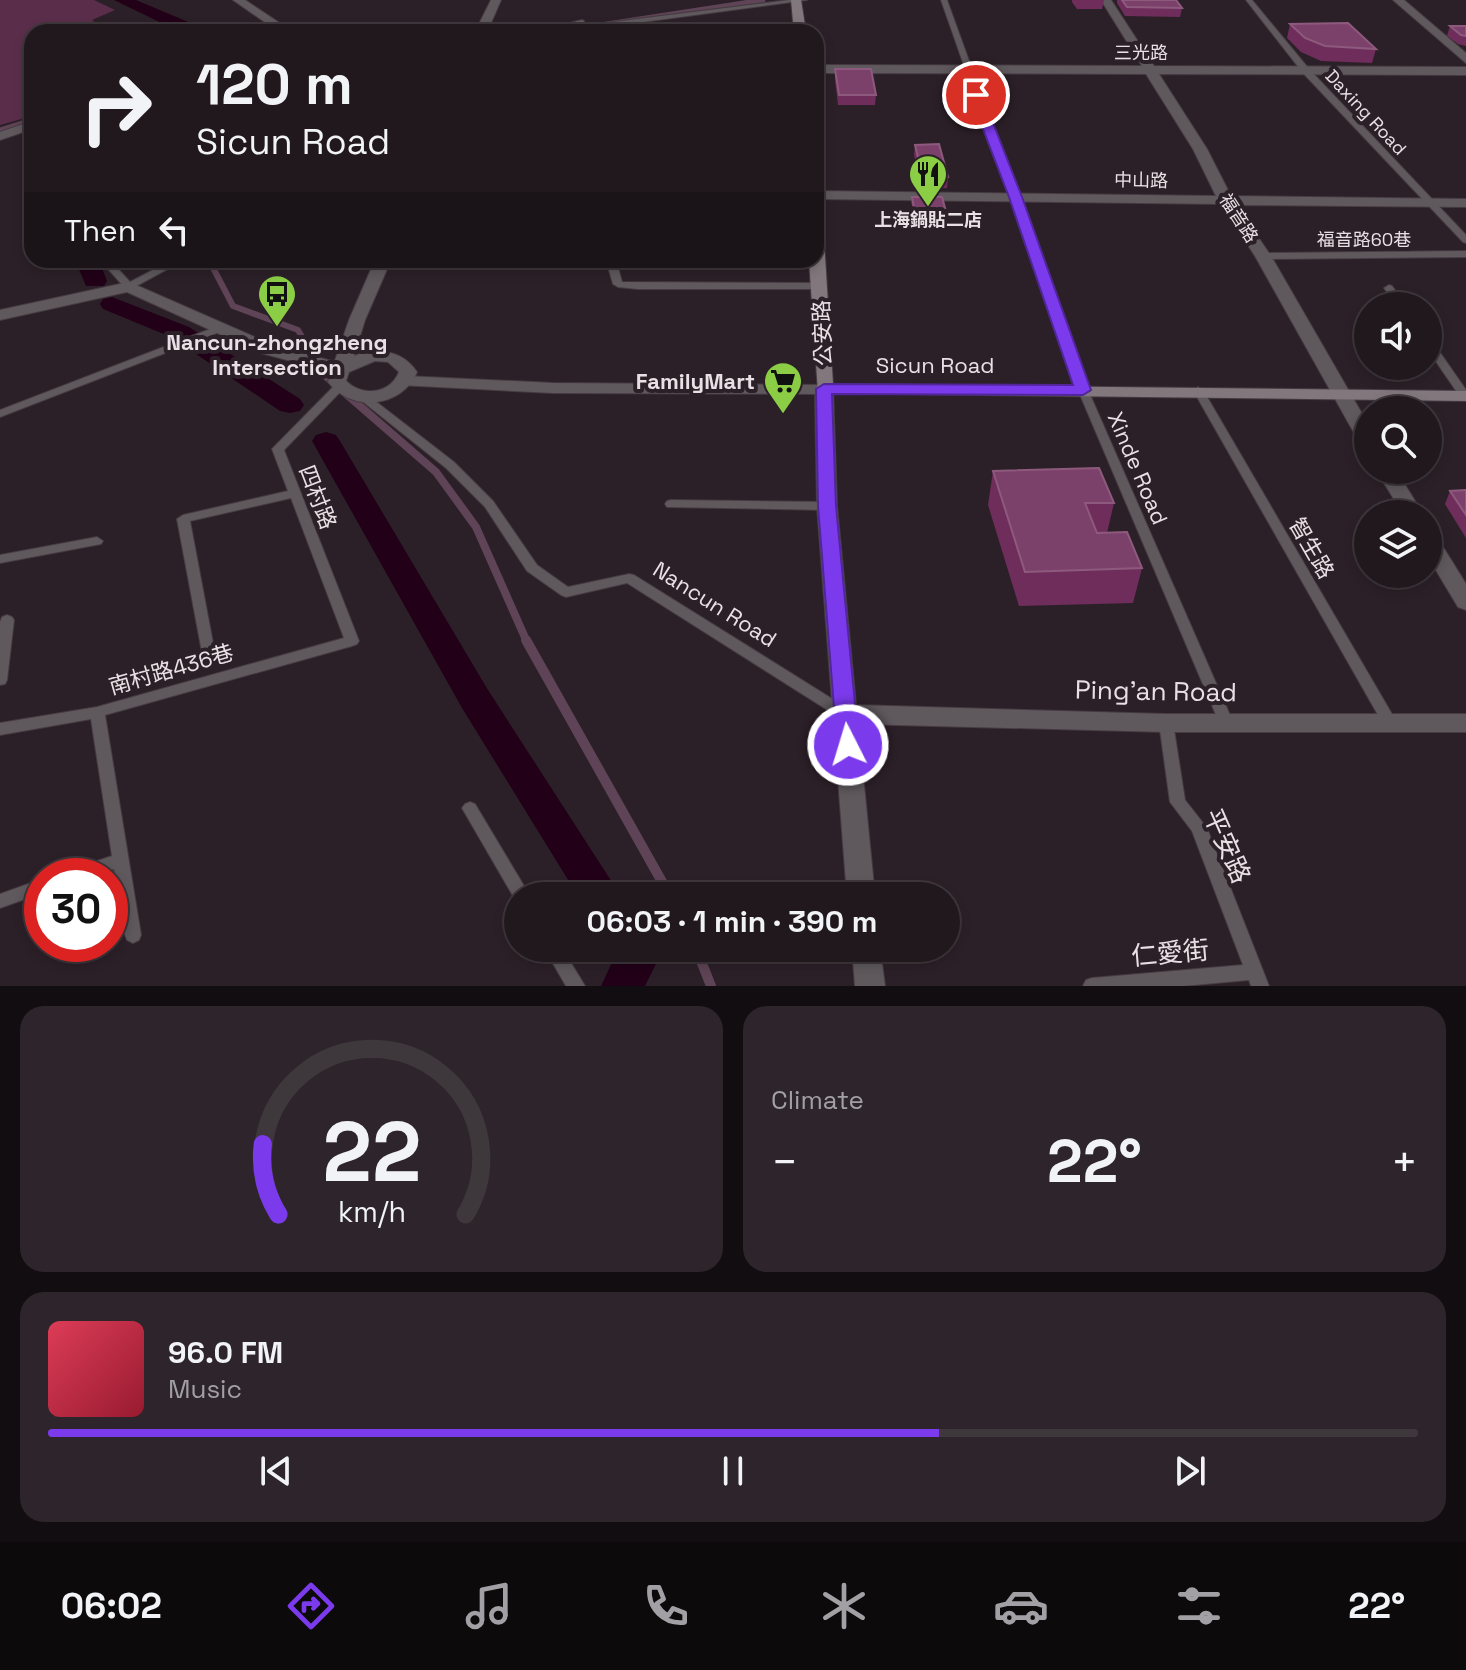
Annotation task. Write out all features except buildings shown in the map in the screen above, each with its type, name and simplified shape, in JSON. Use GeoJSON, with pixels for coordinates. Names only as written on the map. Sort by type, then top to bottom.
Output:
{"type":"FeatureCollection","features":[{"type":"Feature","properties":{"kind":"main road"},"geometry":{"type":"LineString","coordinates":[[796,0],[799,24]]}},
{"type":"Feature","properties":{"kind":"main road","name":"公安路"},"geometry":{"type":"LineString","coordinates":[[818,268],[824,389]]}},
{"type":"Feature","properties":{"kind":"main road","name":"Sicun Road"},"geometry":{"type":"LineString","coordinates":[[824,389],[1198,390],[1466,396]]}},
{"type":"Feature","properties":{"kind":"street"},"geometry":{"type":"LineString","coordinates":[[238,0],[274,24]]}},
{"type":"Feature","properties":{"kind":"street"},"geometry":{"type":"LineString","coordinates":[[485,24],[496,0]]}},
{"type":"Feature","properties":{"kind":"street","name":"福音路"},"geometry":{"type":"LineString","coordinates":[[1106,0],[1200,149],[1225,199],[1263,256],[1354,416]]}},
{"type":"Feature","properties":{"kind":"street"},"geometry":{"type":"LineString","coordinates":[[1398,0],[1466,59]]}},
{"type":"Feature","properties":{"kind":"street","name":"三光路"},"geometry":{"type":"LineString","coordinates":[[824,69],[1466,71]]}},
{"type":"Feature","properties":{"kind":"street"},"geometry":{"type":"LineString","coordinates":[[0,136],[24,128]]}},
{"type":"Feature","properties":{"kind":"street","name":"中山路"},"geometry":{"type":"LineString","coordinates":[[824,195],[1466,203]]}},
{"type":"Feature","properties":{"kind":"street"},"geometry":{"type":"LineString","coordinates":[[340,378],[357,320],[380,268]]}},
{"type":"Feature","properties":{"kind":"street"},"geometry":{"type":"LineString","coordinates":[[0,315],[129,287]]}},
{"type":"Feature","properties":{"kind":"street","name":"Nancun Road"},"geometry":{"type":"LineString","coordinates":[[129,287],[211,331],[340,378],[347,394],[366,399]]}},
{"type":"Feature","properties":{"kind":"street"},"geometry":{"type":"LineString","coordinates":[[340,378],[355,361],[389,356],[407,368],[405,381]]}},
{"type":"Feature","properties":{"kind":"street","name":"Sicun Road"},"geometry":{"type":"LineString","coordinates":[[366,399],[391,391],[405,381],[553,388],[824,389]]}},
{"type":"Feature","properties":{"kind":"street","name":"公安路"},"geometry":{"type":"LineString","coordinates":[[824,389],[827,506],[860,882]]}},
{"type":"Feature","properties":{"kind":"street"},"geometry":{"type":"LineString","coordinates":[[1442,562],[1466,602]]}},
{"type":"Feature","properties":{"kind":"street","name":"Ping'an Road"},"geometry":{"type":"LineString","coordinates":[[845,714],[1166,723],[1466,723]]}},
{"type":"Feature","properties":{"kind":"street"},"geometry":{"type":"LineString","coordinates":[[867,962],[870,986]]}},
{"type":"Feature","properties":{"kind":"lane"},"geometry":{"type":"LineString","coordinates":[[573,24],[740,0]]}},
{"type":"Feature","properties":{"kind":"lane"},"geometry":{"type":"LineString","coordinates":[[613,24],[804,0]]}},
{"type":"Feature","properties":{"kind":"lane","name":"Xinde Road"},"geometry":{"type":"LineString","coordinates":[[944,0],[966,69],[1016,197],[1083,390],[1226,722]]}},
{"type":"Feature","properties":{"kind":"lane","name":"Daxing Road"},"geometry":{"type":"LineString","coordinates":[[1249,0],[1306,71],[1466,240]]}},
{"type":"Feature","properties":{"kind":"lane","name":"福音路60巷"},"geometry":{"type":"LineString","coordinates":[[1263,256],[1466,254]]}},
{"type":"Feature","properties":{"kind":"lane"},"geometry":{"type":"LineString","coordinates":[[112,268],[129,287],[164,268]]}},
{"type":"Feature","properties":{"kind":"lane","name":"公安路"},"geometry":{"type":"LineString","coordinates":[[613,268],[618,284],[638,286],[820,286]]}},
{"type":"Feature","properties":{"kind":"lane"},"geometry":{"type":"LineString","coordinates":[[1389,288],[1392,292]]}},
{"type":"Feature","properties":{"kind":"lane"},"geometry":{"type":"LineString","coordinates":[[0,414],[211,331]]}},
{"type":"Feature","properties":{"kind":"lane"},"geometry":{"type":"LineString","coordinates":[[1442,363],[1466,396]]}},
{"type":"Feature","properties":{"kind":"lane","name":"四村路"},"geometry":{"type":"LineString","coordinates":[[340,378],[278,449],[352,641]]}},
{"type":"Feature","properties":{"kind":"lane","name":"智生路"},"geometry":{"type":"LineString","coordinates":[[1198,390],[1391,725]]}},
{"type":"Feature","properties":{"kind":"lane","name":"Nancun Road"},"geometry":{"type":"LineString","coordinates":[[366,399],[450,465],[489,504],[532,568],[566,592],[629,578],[845,714]]}},
{"type":"Feature","properties":{"kind":"lane"},"geometry":{"type":"LineString","coordinates":[[209,659],[183,519],[295,493]]}},
{"type":"Feature","properties":{"kind":"lane"},"geometry":{"type":"LineString","coordinates":[[671,504],[827,506]]}},
{"type":"Feature","properties":{"kind":"lane"},"geometry":{"type":"LineString","coordinates":[[0,559],[97,541]]}},
{"type":"Feature","properties":{"kind":"lane"},"geometry":{"type":"LineString","coordinates":[[0,680],[7,620]]}},
{"type":"Feature","properties":{"kind":"lane","name":"南村路436巷"},"geometry":{"type":"LineString","coordinates":[[0,729],[97,712],[352,641]]}},
{"type":"Feature","properties":{"kind":"lane"},"geometry":{"type":"LineString","coordinates":[[97,712],[121,858]]}},
{"type":"Feature","properties":{"kind":"lane","name":"平安路"},"geometry":{"type":"LineString","coordinates":[[1166,723],[1178,802],[1199,828],[1256,979]]}},
{"type":"Feature","properties":{"kind":"lane"},"geometry":{"type":"LineString","coordinates":[[470,808],[514,882]]}},
{"type":"Feature","properties":{"kind":"lane"},"geometry":{"type":"LineString","coordinates":[[0,901],[24,892]]}},
{"type":"Feature","properties":{"kind":"lane"},"geometry":{"type":"LineString","coordinates":[[128,904],[133,935]]}},
{"type":"Feature","properties":{"kind":"lane"},"geometry":{"type":"LineString","coordinates":[[561,962],[576,986]]}},
{"type":"Feature","properties":{"kind":"lane","name":"仁愛街"},"geometry":{"type":"LineString","coordinates":[[1092,986],[1256,979]]}},
{"type":"Feature","properties":{"kind":"shaded area"},"geometry":{"type":"Polygon","coordinates":[[[0,0],[94,0],[115,10],[92,20],[97,24],[24,24],[24,118],[0,125],[0,0]]]}},
{"type":"Feature","properties":{"kind":"waterway"},"geometry":{"type":"LineString","coordinates":[[122,0],[177,24]]}},
{"type":"Feature","properties":{"kind":"waterway"},"geometry":{"type":"LineString","coordinates":[[607,24],[763,0]]}},
{"type":"Feature","properties":{"kind":"waterway"},"geometry":{"type":"LineString","coordinates":[[0,130],[24,122]]}},
{"type":"Feature","properties":{"kind":"waterway"},"geometry":{"type":"LineString","coordinates":[[90,268],[95,281]]}},
{"type":"Feature","properties":{"kind":"waterway"},"geometry":{"type":"LineString","coordinates":[[213,268],[233,306],[298,330],[323,373]]}},
{"type":"Feature","properties":{"kind":"waterway"},"geometry":{"type":"LineString","coordinates":[[112,304],[180,332],[290,405]]}},
{"type":"Feature","properties":{"kind":"waterway"},"geometry":{"type":"LineString","coordinates":[[320,371],[335,384]]}},
{"type":"Feature","properties":{"kind":"waterway"},"geometry":{"type":"LineString","coordinates":[[345,393],[436,472],[476,527],[527,641]]}},
{"type":"Feature","properties":{"kind":"waterway"},"geometry":{"type":"LineString","coordinates":[[326,441],[475,699],[591,882]]}},
{"type":"Feature","properties":{"kind":"waterway"},"geometry":{"type":"LineString","coordinates":[[527,641],[662,882]]}},
{"type":"Feature","properties":{"kind":"waterway"},"geometry":{"type":"LineString","coordinates":[[623,986],[635,962]]}},
{"type":"Feature","properties":{"kind":"waterway"},"geometry":{"type":"LineString","coordinates":[[702,962],[711,986]]}},
{"type":"Feature","properties":{"kind":"place","name":"上海鍋貼二店"},"geometry":{"type":"Point","coordinates":[928,208]}},
{"type":"Feature","properties":{"kind":"place","name":"Nancun-zhongzheng Intersection"},"geometry":{"type":"Point","coordinates":[277,328]}},
{"type":"Feature","properties":{"kind":"place","name":"FamilyMart"},"geometry":{"type":"Point","coordinates":[783,415]}},
{"type":"Feature","properties":{"kind":"route"},"geometry":{"type":"LineString","coordinates":[[848,745],[827,506],[824,389],[1083,390],[1016,197],[976,95]]}}]}
